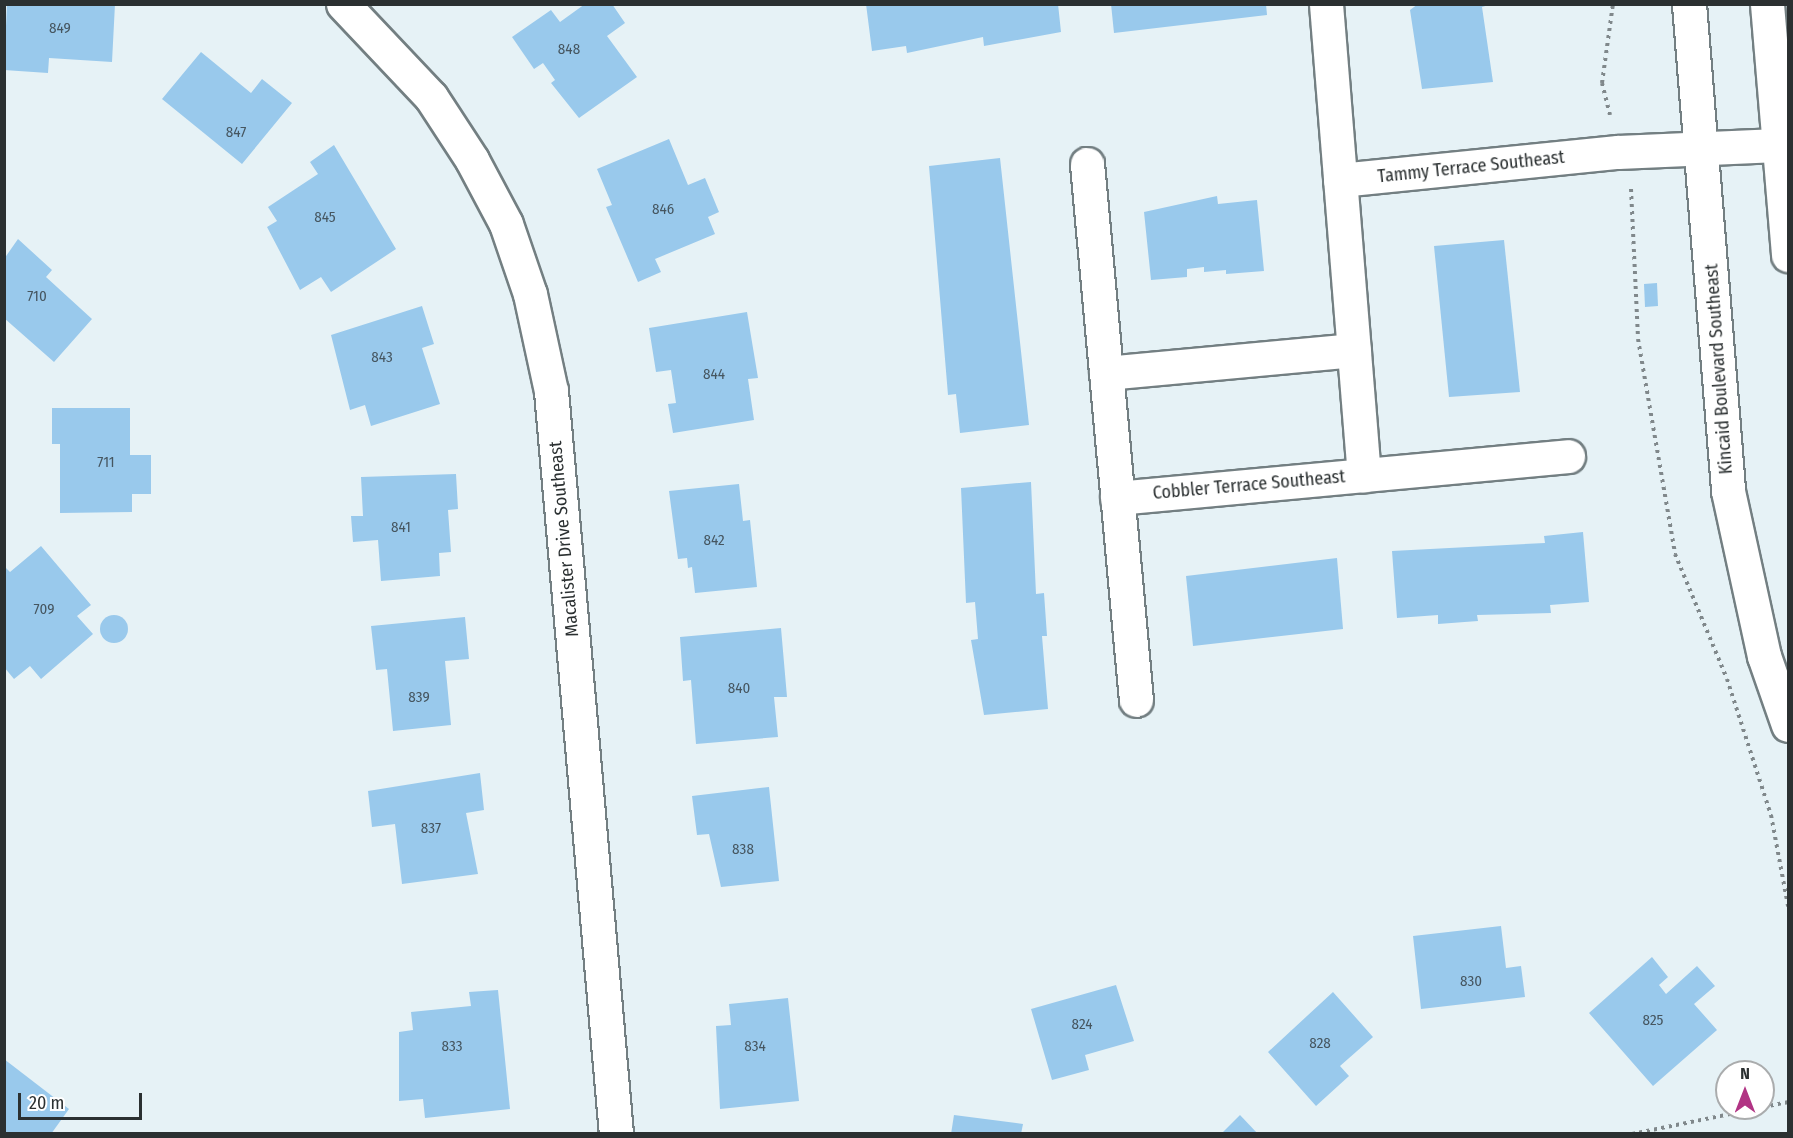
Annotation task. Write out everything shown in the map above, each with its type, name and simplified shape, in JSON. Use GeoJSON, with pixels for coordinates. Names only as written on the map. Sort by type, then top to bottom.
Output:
{"type":"FeatureCollection","features":[{"type":"Feature","properties":{"kind":"street","name":"Macalister Drive Southeast"},"geometry":{"type":"LineString","coordinates":[[343,4],[431,97],[472,160],[506,224],[530,294],[551,391],[616,1134]]}},
{"type":"Feature","properties":{"kind":"street"},"geometry":{"type":"LineString","coordinates":[[1326,4],[1340,180]]}},
{"type":"Feature","properties":{"kind":"street","name":"Kincaid Boulevard Southeast"},"geometry":{"type":"LineString","coordinates":[[1689,4],[1728,491],[1764,656],[1788,725]]}},
{"type":"Feature","properties":{"kind":"street"},"geometry":{"type":"LineString","coordinates":[[1767,4],[1788,255]]}},
{"type":"Feature","properties":{"kind":"street","name":"Tammy Terrace Southeast"},"geometry":{"type":"LineString","coordinates":[[1340,180],[1618,152],[1778,145]]}},
{"type":"Feature","properties":{"kind":"street"},"geometry":{"type":"LineString","coordinates":[[1087,164],[1136,700]]}},
{"type":"Feature","properties":{"kind":"street","name":"Cobbler Terrace Southeast"},"geometry":{"type":"LineString","coordinates":[[1117,498],[1364,475],[1340,180]]}},
{"type":"Feature","properties":{"kind":"street"},"geometry":{"type":"LineString","coordinates":[[1106,373],[1354,350]]}},
{"type":"Feature","properties":{"kind":"street"},"geometry":{"type":"LineString","coordinates":[[1364,475],[1568,456]]}},
{"type":"Feature","properties":{"kind":"path"},"geometry":{"type":"LineString","coordinates":[[1613,4],[1602,83],[1618,152],[1635,201],[1638,339],[1675,554],[1727,679],[1768,804],[1788,906]]}},
{"type":"Feature","properties":{"kind":"path"},"geometry":{"type":"LineString","coordinates":[[1632,1134],[1715,1117]]}},
{"type":"Feature","properties":{"kind":"building"},"geometry":{"type":"Polygon","coordinates":[[[7,4],[115,4],[112,62],[49,58],[48,73],[4,70],[7,4]]]}},
{"type":"Feature","properties":{"kind":"building"},"geometry":{"type":"Polygon","coordinates":[[[585,4],[612,4],[625,23],[607,36],[637,77],[579,118],[551,83],[555,80],[543,63],[534,69],[512,37],[551,10],[560,22],[585,4]]]}},
{"type":"Feature","properties":{"kind":"building"},"geometry":{"type":"Polygon","coordinates":[[[866,4],[1058,4],[1061,32],[984,46],[983,37],[907,53],[906,46],[872,51],[866,4]]]}},
{"type":"Feature","properties":{"kind":"building"},"geometry":{"type":"Polygon","coordinates":[[[1111,4],[1266,4],[1267,15],[1114,33],[1111,4]]]}},
{"type":"Feature","properties":{"kind":"building"},"geometry":{"type":"Polygon","coordinates":[[[1418,4],[1492,4],[1482,7],[1493,82],[1422,89],[1410,10],[1418,4]]]}},
{"type":"Feature","properties":{"kind":"building"},"geometry":{"type":"Polygon","coordinates":[[[201,52],[251,93],[262,79],[292,103],[242,164],[162,99],[201,52]]]}},
{"type":"Feature","properties":{"kind":"building"},"geometry":{"type":"Polygon","coordinates":[[[669,139],[688,185],[705,178],[719,212],[708,217],[715,234],[655,259],[661,272],[638,282],[606,207],[612,205],[597,169],[669,139]]]}},
{"type":"Feature","properties":{"kind":"building"},"geometry":{"type":"Polygon","coordinates":[[[334,145],[396,249],[331,292],[321,277],[300,290],[267,227],[277,221],[268,207],[318,174],[310,162],[334,145]]]}},
{"type":"Feature","properties":{"kind":"building"},"geometry":{"type":"Polygon","coordinates":[[[1000,158],[1029,425],[960,433],[956,394],[948,395],[929,166],[1000,158]]]}},
{"type":"Feature","properties":{"kind":"building"},"geometry":{"type":"Polygon","coordinates":[[[1217,196],[1218,204],[1257,200],[1264,271],[1226,274],[1226,270],[1204,272],[1204,267],[1187,269],[1187,277],[1151,280],[1144,212],[1217,196]]]}},
{"type":"Feature","properties":{"kind":"building"},"geometry":{"type":"Polygon","coordinates":[[[18,239],[52,270],[46,277],[92,319],[54,362],[4,318],[4,259],[18,239]]]}},
{"type":"Feature","properties":{"kind":"building"},"geometry":{"type":"Polygon","coordinates":[[[1504,240],[1520,392],[1449,397],[1434,246],[1504,240]]]}},
{"type":"Feature","properties":{"kind":"building"},"geometry":{"type":"Polygon","coordinates":[[[1657,283],[1658,306],[1645,307],[1644,284],[1657,283]]]}},
{"type":"Feature","properties":{"kind":"building"},"geometry":{"type":"Polygon","coordinates":[[[422,306],[434,344],[422,348],[440,404],[371,426],[365,405],[350,410],[331,335],[422,306]]]}},
{"type":"Feature","properties":{"kind":"building"},"geometry":{"type":"Polygon","coordinates":[[[747,312],[758,378],[748,379],[754,420],[673,433],[668,404],[676,403],[671,370],[656,372],[649,328],[747,312]]]}},
{"type":"Feature","properties":{"kind":"building"},"geometry":{"type":"Polygon","coordinates":[[[52,408],[130,408],[130,455],[151,455],[151,494],[132,494],[132,512],[60,513],[60,444],[52,444],[52,408]]]}},
{"type":"Feature","properties":{"kind":"building"},"geometry":{"type":"Polygon","coordinates":[[[456,474],[458,509],[448,510],[451,552],[439,553],[440,576],[381,581],[378,540],[353,542],[351,516],[363,516],[361,477],[456,474]]]}},
{"type":"Feature","properties":{"kind":"building"},"geometry":{"type":"Polygon","coordinates":[[[1031,482],[1036,594],[1044,593],[1047,636],[1042,636],[1048,709],[984,715],[971,640],[978,639],[975,602],[966,603],[961,488],[1031,482]]]}},
{"type":"Feature","properties":{"kind":"building"},"geometry":{"type":"Polygon","coordinates":[[[739,484],[743,521],[750,520],[757,587],[695,593],[692,567],[688,568],[687,558],[678,559],[669,491],[739,484]]]}},
{"type":"Feature","properties":{"kind":"building"},"geometry":{"type":"Polygon","coordinates":[[[1583,532],[1589,602],[1550,605],[1551,613],[1477,615],[1478,621],[1438,624],[1438,615],[1397,618],[1392,551],[1545,543],[1544,536],[1583,532]]]}},
{"type":"Feature","properties":{"kind":"building"},"geometry":{"type":"Polygon","coordinates":[[[41,546],[91,605],[77,616],[93,634],[41,679],[30,666],[14,679],[4,667],[4,566],[10,572],[41,546]]]}},
{"type":"Feature","properties":{"kind":"building"},"geometry":{"type":"Polygon","coordinates":[[[1337,558],[1343,629],[1193,646],[1186,576],[1337,558]]]}},
{"type":"Feature","properties":{"kind":"building"},"geometry":{"type":"Polygon","coordinates":[[[114,615],[124,619],[128,629],[124,639],[114,643],[104,639],[100,629],[104,619],[114,615]]]}},
{"type":"Feature","properties":{"kind":"building"},"geometry":{"type":"Polygon","coordinates":[[[465,617],[469,659],[445,661],[451,725],[393,731],[387,669],[376,670],[371,626],[465,617]]]}},
{"type":"Feature","properties":{"kind":"building"},"geometry":{"type":"Polygon","coordinates":[[[781,628],[787,697],[774,697],[778,737],[696,744],[691,680],[683,681],[680,637],[781,628]]]}},
{"type":"Feature","properties":{"kind":"building"},"geometry":{"type":"Polygon","coordinates":[[[480,773],[484,810],[466,813],[478,874],[402,884],[395,824],[372,827],[368,791],[480,773]]]}},
{"type":"Feature","properties":{"kind":"building"},"geometry":{"type":"Polygon","coordinates":[[[769,787],[779,881],[721,887],[709,834],[697,835],[692,796],[769,787]]]}},
{"type":"Feature","properties":{"kind":"building"},"geometry":{"type":"Polygon","coordinates":[[[1501,926],[1506,968],[1521,966],[1525,997],[1421,1009],[1413,936],[1501,926]]]}},
{"type":"Feature","properties":{"kind":"building"},"geometry":{"type":"Polygon","coordinates":[[[1652,957],[1668,977],[1659,985],[1666,994],[1697,966],[1715,986],[1694,1004],[1717,1030],[1653,1086],[1589,1013],[1652,957]]]}},
{"type":"Feature","properties":{"kind":"building"},"geometry":{"type":"Polygon","coordinates":[[[1116,985],[1134,1041],[1085,1055],[1089,1070],[1052,1080],[1031,1009],[1116,985]]]}},
{"type":"Feature","properties":{"kind":"building"},"geometry":{"type":"Polygon","coordinates":[[[498,990],[510,1109],[425,1118],[423,1099],[399,1101],[399,1032],[413,1030],[411,1012],[471,1006],[469,992],[498,990]]]}},
{"type":"Feature","properties":{"kind":"building"},"geometry":{"type":"Polygon","coordinates":[[[1333,992],[1373,1037],[1340,1066],[1349,1076],[1316,1106],[1268,1052],[1333,992]]]}},
{"type":"Feature","properties":{"kind":"building"},"geometry":{"type":"Polygon","coordinates":[[[788,998],[799,1101],[720,1109],[716,1026],[731,1025],[729,1004],[788,998]]]}},
{"type":"Feature","properties":{"kind":"building"},"geometry":{"type":"Polygon","coordinates":[[[4,1059],[69,1109],[51,1134],[4,1134],[4,1059]]]}},
{"type":"Feature","properties":{"kind":"building"},"geometry":{"type":"Polygon","coordinates":[[[954,1115],[1023,1124],[1021,1134],[951,1134],[954,1115]]]}},
{"type":"Feature","properties":{"kind":"building"},"geometry":{"type":"Polygon","coordinates":[[[1240,1115],[1258,1134],[1221,1134],[1240,1115]]]}}]}
